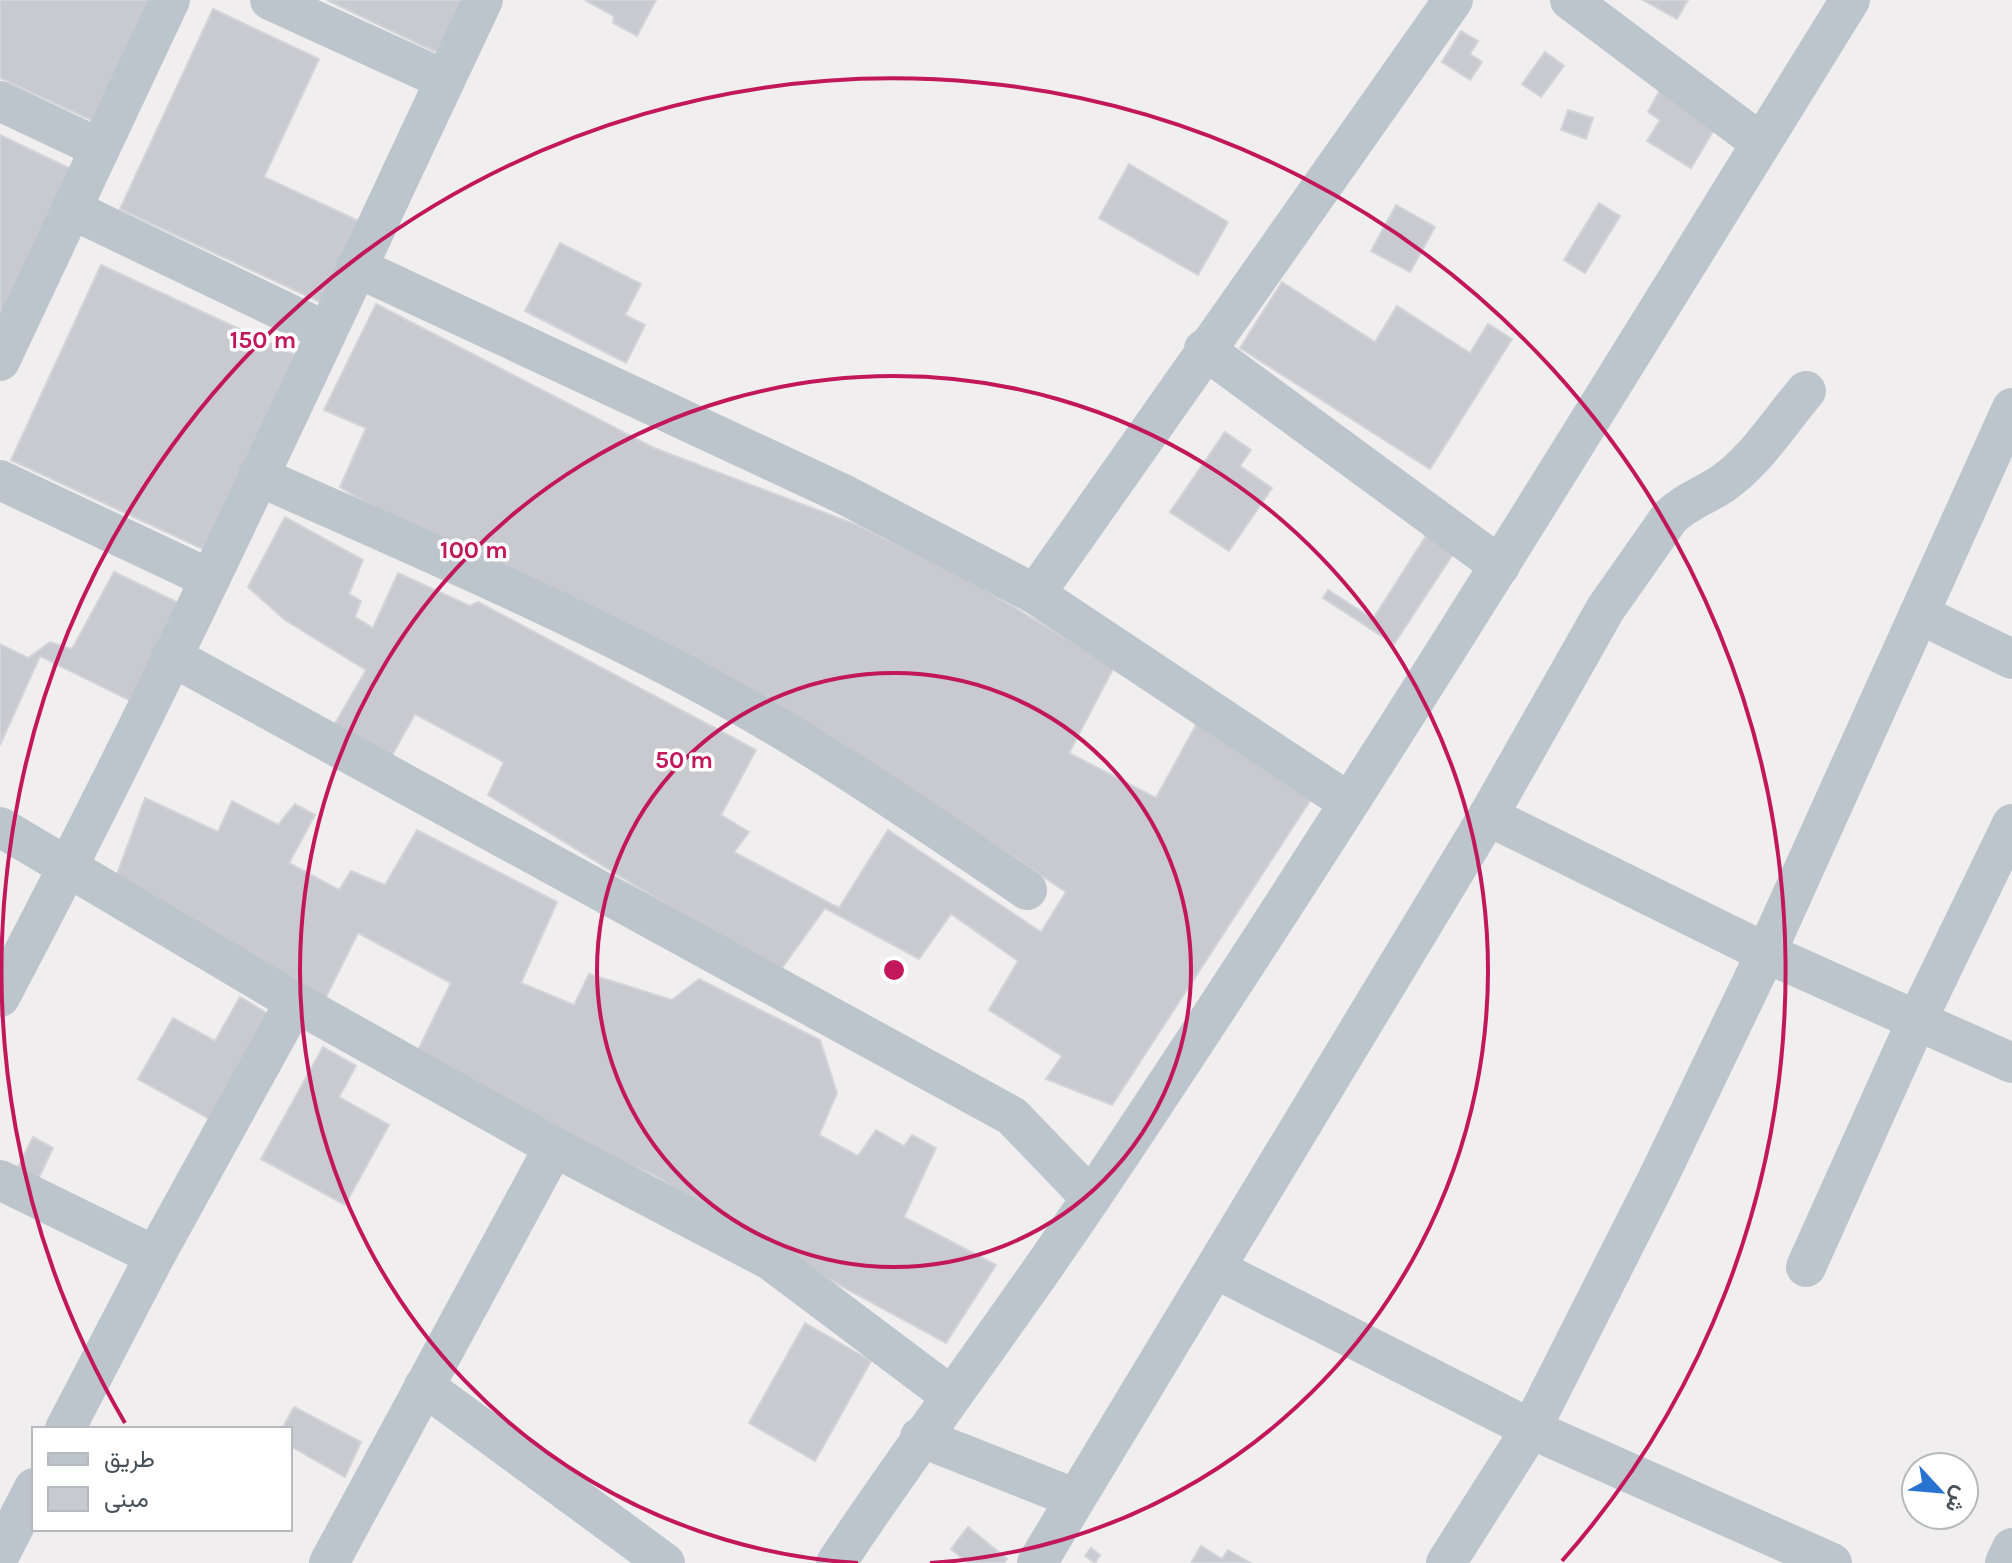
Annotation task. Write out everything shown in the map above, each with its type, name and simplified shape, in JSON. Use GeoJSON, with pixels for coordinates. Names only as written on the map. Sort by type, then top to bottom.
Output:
{"type":"FeatureCollection","features":[{"type":"Feature","properties":{"kind":"street"},"geometry":{"type":"LineString","coordinates":[[0,361],[170,0]]}},
{"type":"Feature","properties":{"kind":"street"},"geometry":{"type":"LineString","coordinates":[[270,0],[445,80]]}},
{"type":"Feature","properties":{"kind":"street"},"geometry":{"type":"LineString","coordinates":[[0,997],[69,869],[210,579],[483,0]]}},
{"type":"Feature","properties":{"kind":"street"},"geometry":{"type":"LineString","coordinates":[[1035,594],[1204,349],[1453,0]]}},
{"type":"Feature","properties":{"kind":"street"},"geometry":{"type":"LineString","coordinates":[[1570,0],[1761,143]]}},
{"type":"Feature","properties":{"kind":"street"},"geometry":{"type":"LineString","coordinates":[[836,1563],[920,1437],[1091,1198],[1348,802],[1500,566],[1850,0]]}},
{"type":"Feature","properties":{"kind":"street"},"geometry":{"type":"LineString","coordinates":[[0,101],[99,148]]}},
{"type":"Feature","properties":{"kind":"street"},"geometry":{"type":"LineString","coordinates":[[71,209],[325,331]]}},
{"type":"Feature","properties":{"kind":"street"},"geometry":{"type":"LineString","coordinates":[[356,267],[845,495],[1035,594],[1348,802]]}},
{"type":"Feature","properties":{"kind":"street"},"geometry":{"type":"LineString","coordinates":[[1204,349],[1500,566]]}},
{"type":"Feature","properties":{"kind":"street"},"geometry":{"type":"LineString","coordinates":[[1037,1563],[1488,816],[1598,621],[1641,556],[1682,506],[1723,484],[1806,391]]}},
{"type":"Feature","properties":{"kind":"street"},"geometry":{"type":"LineString","coordinates":[[1446,1563],[1531,1429],[1766,953],[2012,408]]}},
{"type":"Feature","properties":{"kind":"street"},"geometry":{"type":"LineString","coordinates":[[258,476],[512,589],[695,680],[818,750],[1027,890]]}},
{"type":"Feature","properties":{"kind":"street"},"geometry":{"type":"LineString","coordinates":[[0,480],[210,579]]}},
{"type":"Feature","properties":{"kind":"street"},"geometry":{"type":"LineString","coordinates":[[1919,614],[2012,659]]}},
{"type":"Feature","properties":{"kind":"street"},"geometry":{"type":"LineString","coordinates":[[171,656],[1012,1116],[1091,1198]]}},
{"type":"Feature","properties":{"kind":"street"},"geometry":{"type":"LineString","coordinates":[[1488,816],[1766,953],[2012,1063]]}},
{"type":"Feature","properties":{"kind":"street"},"geometry":{"type":"LineString","coordinates":[[1806,1267],[1917,1020],[2012,824]]}},
{"type":"Feature","properties":{"kind":"street"},"geometry":{"type":"LineString","coordinates":[[0,827],[295,1002],[554,1147],[770,1260],[951,1396]]}},
{"type":"Feature","properties":{"kind":"street"},"geometry":{"type":"LineString","coordinates":[[66,1427],[155,1256],[295,1002]]}},
{"type":"Feature","properties":{"kind":"street"},"geometry":{"type":"LineString","coordinates":[[329,1563],[554,1147]]}},
{"type":"Feature","properties":{"kind":"street"},"geometry":{"type":"LineString","coordinates":[[0,1180],[155,1256]]}},
{"type":"Feature","properties":{"kind":"street"},"geometry":{"type":"LineString","coordinates":[[1216,1269],[1531,1429],[1832,1563]]}},
{"type":"Feature","properties":{"kind":"street"},"geometry":{"type":"LineString","coordinates":[[424,1386],[665,1563]]}},
{"type":"Feature","properties":{"kind":"street"},"geometry":{"type":"LineString","coordinates":[[920,1437],[1074,1498]]}},
{"type":"Feature","properties":{"kind":"street"},"geometry":{"type":"LineString","coordinates":[[0,1554],[32,1492]]}},
{"type":"Feature","properties":{"kind":"street"},"geometry":{"type":"LineString","coordinates":[[2005,1563],[2012,1548]]}},
{"type":"Feature","properties":{"kind":"building"},"geometry":{"type":"Polygon","coordinates":[[[0,0],[150,0],[93,121],[0,78],[0,0]]]}},
{"type":"Feature","properties":{"kind":"building"},"geometry":{"type":"Polygon","coordinates":[[[327,0],[468,0],[442,55],[327,0]]]}},
{"type":"Feature","properties":{"kind":"building"},"geometry":{"type":"Polygon","coordinates":[[[585,0],[656,0],[637,36],[613,23],[614,16],[585,0]]]}},
{"type":"Feature","properties":{"kind":"building"},"geometry":{"type":"Polygon","coordinates":[[[1643,0],[1688,0],[1677,19],[1643,0]]]}},
{"type":"Feature","properties":{"kind":"building"},"geometry":{"type":"Polygon","coordinates":[[[213,9],[319,59],[264,177],[361,222],[322,303],[120,209],[213,9]]]}},
{"type":"Feature","properties":{"kind":"building"},"geometry":{"type":"Polygon","coordinates":[[[1461,31],[1478,41],[1470,54],[1482,62],[1470,80],[1442,62],[1461,31]]]}},
{"type":"Feature","properties":{"kind":"building"},"geometry":{"type":"Polygon","coordinates":[[[1545,52],[1564,66],[1541,97],[1522,84],[1545,52]]]}},
{"type":"Feature","properties":{"kind":"building"},"geometry":{"type":"Polygon","coordinates":[[[1661,88],[1718,123],[1691,168],[1647,141],[1660,120],[1648,112],[1661,88]]]}},
{"type":"Feature","properties":{"kind":"building"},"geometry":{"type":"Polygon","coordinates":[[[1568,110],[1593,118],[1586,139],[1561,130],[1568,110]]]}},
{"type":"Feature","properties":{"kind":"building"},"geometry":{"type":"Polygon","coordinates":[[[0,135],[73,170],[0,324],[0,135]]]}},
{"type":"Feature","properties":{"kind":"building"},"geometry":{"type":"Polygon","coordinates":[[[1129,164],[1228,222],[1198,275],[1099,218],[1129,164]]]}},
{"type":"Feature","properties":{"kind":"building"},"geometry":{"type":"Polygon","coordinates":[[[1599,203],[1620,216],[1585,273],[1564,260],[1599,203]]]}},
{"type":"Feature","properties":{"kind":"building"},"geometry":{"type":"Polygon","coordinates":[[[1396,205],[1435,227],[1410,272],[1371,251],[1396,205]]]}},
{"type":"Feature","properties":{"kind":"building"},"geometry":{"type":"Polygon","coordinates":[[[560,243],[641,284],[625,315],[645,325],[626,363],[525,311],[560,243]]]}},
{"type":"Feature","properties":{"kind":"building"},"geometry":{"type":"Polygon","coordinates":[[[101,265],[298,356],[207,551],[11,460],[101,265]]]}},
{"type":"Feature","properties":{"kind":"building"},"geometry":{"type":"Polygon","coordinates":[[[1282,282],[1375,342],[1397,306],[1470,353],[1488,324],[1512,339],[1430,469],[1240,348],[1282,282]]]}},
{"type":"Feature","properties":{"kind":"building"},"geometry":{"type":"Polygon","coordinates":[[[376,304],[654,448],[857,525],[962,576],[1114,667],[1069,753],[1156,798],[1201,716],[1319,787],[1112,1105],[1046,1079],[1062,1056],[989,1010],[1018,961],[951,914],[919,959],[825,908],[782,968],[719,937],[488,795],[504,762],[415,714],[390,759],[333,727],[366,670],[285,620],[248,587],[285,517],[363,560],[349,594],[361,601],[355,617],[373,628],[398,573],[470,606],[478,602],[756,750],[721,815],[749,832],[734,852],[839,908],[888,830],[1041,932],[1066,892],[929,801],[433,544],[340,487],[366,428],[324,410],[376,304]]]}},
{"type":"Feature","properties":{"kind":"building"},"geometry":{"type":"Polygon","coordinates":[[[1225,432],[1251,450],[1240,466],[1272,488],[1229,551],[1170,512],[1225,432]]]}},
{"type":"Feature","properties":{"kind":"building"},"geometry":{"type":"Polygon","coordinates":[[[1426,536],[1453,554],[1394,644],[1323,598],[1328,590],[1373,619],[1426,536]]]}},
{"type":"Feature","properties":{"kind":"building"},"geometry":{"type":"Polygon","coordinates":[[[114,572],[185,606],[137,704],[40,656],[0,745],[0,644],[28,658],[50,642],[72,649],[114,572]]]}},
{"type":"Feature","properties":{"kind":"building"},"geometry":{"type":"Polygon","coordinates":[[[145,798],[218,832],[232,801],[278,825],[295,804],[315,815],[289,863],[339,890],[351,871],[385,885],[417,830],[557,902],[521,983],[574,1005],[589,974],[672,1000],[699,979],[820,1040],[837,1093],[819,1135],[858,1156],[876,1130],[904,1146],[912,1135],[936,1148],[904,1217],[996,1265],[946,1343],[762,1243],[652,1174],[567,1140],[416,1054],[451,983],[358,933],[322,1005],[116,877],[145,798]]]}},
{"type":"Feature","properties":{"kind":"building"},"geometry":{"type":"Polygon","coordinates":[[[240,997],[272,1016],[213,1121],[138,1079],[173,1018],[215,1041],[240,997]]]}},
{"type":"Feature","properties":{"kind":"building"},"geometry":{"type":"Polygon","coordinates":[[[323,1047],[356,1066],[339,1097],[389,1125],[345,1205],[261,1159],[323,1047]]]}},
{"type":"Feature","properties":{"kind":"building"},"geometry":{"type":"Polygon","coordinates":[[[33,1137],[53,1148],[36,1184],[14,1175],[33,1137]]]}},
{"type":"Feature","properties":{"kind":"building"},"geometry":{"type":"Polygon","coordinates":[[[805,1323],[871,1361],[815,1461],[749,1423],[805,1323]]]}},
{"type":"Feature","properties":{"kind":"building"},"geometry":{"type":"Polygon","coordinates":[[[294,1407],[361,1442],[345,1477],[292,1447],[292,1427],[283,1427],[294,1407]]]}},
{"type":"Feature","properties":{"kind":"building"},"geometry":{"type":"Polygon","coordinates":[[[968,1527],[1007,1559],[1004,1563],[968,1563],[951,1549],[968,1527]]]}},
{"type":"Feature","properties":{"kind":"building"},"geometry":{"type":"Polygon","coordinates":[[[1201,1546],[1222,1559],[1228,1550],[1249,1562],[1191,1563],[1201,1546]]]}},
{"type":"Feature","properties":{"kind":"building"},"geometry":{"type":"Polygon","coordinates":[[[1091,1548],[1100,1555],[1095,1563],[1085,1556],[1091,1548]]]}}]}
